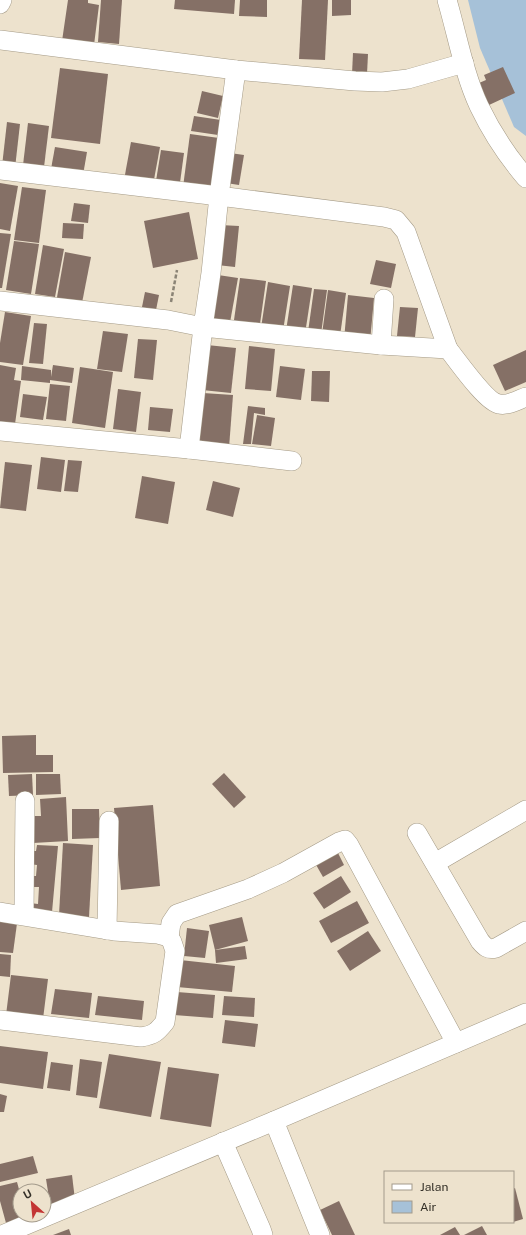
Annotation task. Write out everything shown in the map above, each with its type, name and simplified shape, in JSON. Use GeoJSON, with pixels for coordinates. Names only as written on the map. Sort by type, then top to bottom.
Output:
{"type":"FeatureCollection","features":[{"type":"Feature","properties":{"kind":"street"},"geometry":{"type":"LineString","coordinates":[[0,4],[2,0]]}},
{"type":"Feature","properties":{"kind":"street"},"geometry":{"type":"LineString","coordinates":[[447,0],[464,63],[479,105],[514,164],[526,178]]}},
{"type":"Feature","properties":{"kind":"street"},"geometry":{"type":"LineString","coordinates":[[0,40],[236,70],[354,81],[382,82],[408,79],[464,63]]}},
{"type":"Feature","properties":{"kind":"street"},"geometry":{"type":"LineString","coordinates":[[189,449],[219,196],[236,70]]}},
{"type":"Feature","properties":{"kind":"street"},"geometry":{"type":"LineString","coordinates":[[0,170],[219,196],[384,217],[396,220],[406,232],[448,349],[491,400],[498,404],[508,404],[526,397]]}},
{"type":"Feature","properties":{"kind":"street"},"geometry":{"type":"LineString","coordinates":[[381,345],[384,299]]}},
{"type":"Feature","properties":{"kind":"street"},"geometry":{"type":"LineString","coordinates":[[0,300],[168,320],[203,327],[381,345],[448,349]]}},
{"type":"Feature","properties":{"kind":"street"},"geometry":{"type":"LineString","coordinates":[[0,431],[189,449],[292,461]]}},
{"type":"Feature","properties":{"kind":"street"},"geometry":{"type":"LineString","coordinates":[[24,915],[25,801]]}},
{"type":"Feature","properties":{"kind":"street"},"geometry":{"type":"LineString","coordinates":[[435,863],[526,810]]}},
{"type":"Feature","properties":{"kind":"street"},"geometry":{"type":"LineString","coordinates":[[107,930],[109,821]]}},
{"type":"Feature","properties":{"kind":"street"},"geometry":{"type":"LineString","coordinates":[[417,833],[480,941],[486,948],[491,950],[496,948],[526,931]]}},
{"type":"Feature","properties":{"kind":"street"},"geometry":{"type":"LineString","coordinates":[[0,1020],[141,1037],[151,1035],[158,1031],[165,1022],[175,951],[169,937],[171,923],[177,914],[248,889],[284,873],[344,840],[349,845],[456,1043]]}},
{"type":"Feature","properties":{"kind":"street"},"geometry":{"type":"LineString","coordinates":[[0,912],[107,930],[158,934],[169,937]]}},
{"type":"Feature","properties":{"kind":"street"},"geometry":{"type":"LineString","coordinates":[[2,1235],[24,1231],[223,1142],[526,1013]]}},
{"type":"Feature","properties":{"kind":"street"},"geometry":{"type":"LineString","coordinates":[[274,1121],[320,1235]]}},
{"type":"Feature","properties":{"kind":"street"},"geometry":{"type":"LineString","coordinates":[[223,1142],[262,1229],[263,1235]]}},
{"type":"Feature","properties":{"kind":"path"},"geometry":{"type":"LineString","coordinates":[[168,320],[178,270]]}},
{"type":"Feature","properties":{"kind":"water"},"geometry":{"type":"Polygon","coordinates":[[[468,0],[526,0],[526,136],[514,127],[480,48],[468,0]]]}},
{"type":"Feature","properties":{"kind":"building"},"geometry":{"type":"Polygon","coordinates":[[[68,0],[88,0],[88,3],[99,5],[94,45],[62,41],[68,0]]]}},
{"type":"Feature","properties":{"kind":"building"},"geometry":{"type":"Polygon","coordinates":[[[101,0],[122,0],[119,44],[98,42],[101,0]]]}},
{"type":"Feature","properties":{"kind":"building"},"geometry":{"type":"Polygon","coordinates":[[[175,0],[235,0],[234,14],[174,9],[175,0]]]}},
{"type":"Feature","properties":{"kind":"building"},"geometry":{"type":"Polygon","coordinates":[[[240,0],[267,0],[267,17],[239,16],[240,0]]]}},
{"type":"Feature","properties":{"kind":"building"},"geometry":{"type":"Polygon","coordinates":[[[302,0],[328,0],[325,60],[299,59],[302,0]]]}},
{"type":"Feature","properties":{"kind":"building"},"geometry":{"type":"Polygon","coordinates":[[[332,0],[351,0],[351,15],[332,16],[332,0]]]}},
{"type":"Feature","properties":{"kind":"building"},"geometry":{"type":"Polygon","coordinates":[[[353,53],[368,54],[367,74],[352,74],[353,53]]]}},
{"type":"Feature","properties":{"kind":"building"},"geometry":{"type":"Polygon","coordinates":[[[503,67],[515,93],[489,105],[479,83],[486,80],[484,75],[503,67]]]}},
{"type":"Feature","properties":{"kind":"building"},"geometry":{"type":"Polygon","coordinates":[[[60,68],[108,74],[100,144],[51,138],[60,68]]]}},
{"type":"Feature","properties":{"kind":"building"},"geometry":{"type":"Polygon","coordinates":[[[202,91],[223,96],[218,118],[197,113],[202,91]]]}},
{"type":"Feature","properties":{"kind":"building"},"geometry":{"type":"Polygon","coordinates":[[[194,116],[221,120],[218,135],[191,131],[194,116]]]}},
{"type":"Feature","properties":{"kind":"building"},"geometry":{"type":"Polygon","coordinates":[[[7,122],[20,124],[15,168],[2,166],[7,122]]]}},
{"type":"Feature","properties":{"kind":"building"},"geometry":{"type":"Polygon","coordinates":[[[28,123],[49,126],[44,167],[23,165],[28,123]]]}},
{"type":"Feature","properties":{"kind":"building"},"geometry":{"type":"Polygon","coordinates":[[[190,134],[219,138],[212,190],[183,187],[190,134]]]}},
{"type":"Feature","properties":{"kind":"building"},"geometry":{"type":"Polygon","coordinates":[[[131,142],[160,147],[153,185],[124,180],[131,142]]]}},
{"type":"Feature","properties":{"kind":"building"},"geometry":{"type":"Polygon","coordinates":[[[55,147],[87,152],[83,175],[51,169],[55,147]]]}},
{"type":"Feature","properties":{"kind":"building"},"geometry":{"type":"Polygon","coordinates":[[[161,150],[184,153],[179,190],[155,187],[161,150]]]}},
{"type":"Feature","properties":{"kind":"building"},"geometry":{"type":"Polygon","coordinates":[[[230,153],[244,155],[239,185],[226,183],[230,153]]]}},
{"type":"Feature","properties":{"kind":"building"},"geometry":{"type":"Polygon","coordinates":[[[0,183],[18,186],[10,231],[0,229],[0,183]]]}},
{"type":"Feature","properties":{"kind":"building"},"geometry":{"type":"Polygon","coordinates":[[[22,187],[46,190],[39,243],[14,240],[22,187]]]}},
{"type":"Feature","properties":{"kind":"building"},"geometry":{"type":"Polygon","coordinates":[[[74,203],[90,205],[88,223],[71,221],[74,203]]]}},
{"type":"Feature","properties":{"kind":"building"},"geometry":{"type":"Polygon","coordinates":[[[189,212],[198,259],[153,268],[144,221],[189,212]]]}},
{"type":"Feature","properties":{"kind":"building"},"geometry":{"type":"Polygon","coordinates":[[[63,223],[84,224],[83,239],[62,238],[63,223]]]}},
{"type":"Feature","properties":{"kind":"building"},"geometry":{"type":"Polygon","coordinates":[[[220,225],[239,226],[235,267],[217,265],[220,225]]]}},
{"type":"Feature","properties":{"kind":"building"},"geometry":{"type":"Polygon","coordinates":[[[0,233],[11,234],[2,288],[0,288],[0,233]]]}},
{"type":"Feature","properties":{"kind":"building"},"geometry":{"type":"Polygon","coordinates":[[[14,241],[39,244],[31,294],[6,290],[14,241]]]}},
{"type":"Feature","properties":{"kind":"building"},"geometry":{"type":"Polygon","coordinates":[[[43,245],[64,249],[55,297],[35,294],[43,245]]]}},
{"type":"Feature","properties":{"kind":"building"},"geometry":{"type":"Polygon","coordinates":[[[65,252],[91,257],[81,308],[56,303],[65,252]]]}},
{"type":"Feature","properties":{"kind":"building"},"geometry":{"type":"Polygon","coordinates":[[[376,260],[396,264],[391,288],[370,284],[376,260]]]}},
{"type":"Feature","properties":{"kind":"building"},"geometry":{"type":"Polygon","coordinates":[[[218,275],[238,278],[229,328],[209,324],[218,275]]]}},
{"type":"Feature","properties":{"kind":"building"},"geometry":{"type":"Polygon","coordinates":[[[240,278],[266,281],[259,331],[233,327],[240,278]]]}},
{"type":"Feature","properties":{"kind":"building"},"geometry":{"type":"Polygon","coordinates":[[[268,282],[290,286],[283,331],[261,328],[268,282]]]}},
{"type":"Feature","properties":{"kind":"building"},"geometry":{"type":"Polygon","coordinates":[[[293,285],[312,288],[305,334],[286,331],[293,285]]]}},
{"type":"Feature","properties":{"kind":"building"},"geometry":{"type":"Polygon","coordinates":[[[314,289],[327,290],[321,334],[308,332],[314,289]]]}},
{"type":"Feature","properties":{"kind":"building"},"geometry":{"type":"Polygon","coordinates":[[[328,290],[346,293],[340,336],[322,334],[328,290]]]}},
{"type":"Feature","properties":{"kind":"building"},"geometry":{"type":"Polygon","coordinates":[[[145,292],[159,295],[155,315],[141,312],[145,292]]]}},
{"type":"Feature","properties":{"kind":"building"},"geometry":{"type":"Polygon","coordinates":[[[348,295],[374,298],[370,342],[344,340],[348,295]]]}},
{"type":"Feature","properties":{"kind":"building"},"geometry":{"type":"Polygon","coordinates":[[[400,307],[418,308],[415,337],[397,336],[400,307]]]}},
{"type":"Feature","properties":{"kind":"building"},"geometry":{"type":"Polygon","coordinates":[[[5,312],[31,316],[23,365],[0,362],[0,343],[5,312]]]}},
{"type":"Feature","properties":{"kind":"building"},"geometry":{"type":"Polygon","coordinates":[[[34,323],[47,324],[43,364],[29,363],[34,323]]]}},
{"type":"Feature","properties":{"kind":"building"},"geometry":{"type":"Polygon","coordinates":[[[103,331],[128,334],[122,372],[97,369],[103,331]]]}},
{"type":"Feature","properties":{"kind":"building"},"geometry":{"type":"Polygon","coordinates":[[[138,339],[157,340],[153,380],[134,378],[138,339]]]}},
{"type":"Feature","properties":{"kind":"building"},"geometry":{"type":"Polygon","coordinates":[[[207,345],[236,348],[231,393],[202,390],[207,345]]]}},
{"type":"Feature","properties":{"kind":"building"},"geometry":{"type":"Polygon","coordinates":[[[249,346],[275,349],[271,391],[245,389],[249,346]]]}},
{"type":"Feature","properties":{"kind":"building"},"geometry":{"type":"Polygon","coordinates":[[[526,350],[526,382],[505,391],[493,365],[526,350]]]}},
{"type":"Feature","properties":{"kind":"building"},"geometry":{"type":"Polygon","coordinates":[[[0,365],[16,368],[14,380],[21,381],[15,424],[0,422],[0,365]]]}},
{"type":"Feature","properties":{"kind":"building"},"geometry":{"type":"Polygon","coordinates":[[[53,365],[74,368],[72,383],[50,380],[50,383],[21,380],[22,366],[51,370],[51,377],[53,365]]]}},
{"type":"Feature","properties":{"kind":"building"},"geometry":{"type":"Polygon","coordinates":[[[280,366],[305,369],[301,400],[276,397],[280,366]]]}},
{"type":"Feature","properties":{"kind":"building"},"geometry":{"type":"Polygon","coordinates":[[[80,367],[113,372],[105,428],[72,423],[80,367]]]}},
{"type":"Feature","properties":{"kind":"building"},"geometry":{"type":"Polygon","coordinates":[[[312,371],[330,371],[329,402],[311,401],[312,371]]]}},
{"type":"Feature","properties":{"kind":"building"},"geometry":{"type":"Polygon","coordinates":[[[50,384],[70,386],[66,421],[46,419],[50,384]]]}},
{"type":"Feature","properties":{"kind":"building"},"geometry":{"type":"Polygon","coordinates":[[[118,389],[141,392],[136,432],[113,429],[118,389]]]}},
{"type":"Feature","properties":{"kind":"building"},"geometry":{"type":"Polygon","coordinates":[[[203,393],[233,395],[229,448],[199,446],[203,393]]]}},
{"type":"Feature","properties":{"kind":"building"},"geometry":{"type":"Polygon","coordinates":[[[23,394],[47,397],[43,420],[20,417],[23,394]]]}},
{"type":"Feature","properties":{"kind":"building"},"geometry":{"type":"Polygon","coordinates":[[[248,406],[265,408],[265,415],[254,413],[251,444],[243,444],[248,406]]]}},
{"type":"Feature","properties":{"kind":"building"},"geometry":{"type":"Polygon","coordinates":[[[150,407],[173,409],[170,432],[148,430],[150,407]]]}},
{"type":"Feature","properties":{"kind":"building"},"geometry":{"type":"Polygon","coordinates":[[[257,415],[275,418],[271,446],[252,444],[257,415]]]}},
{"type":"Feature","properties":{"kind":"building"},"geometry":{"type":"Polygon","coordinates":[[[41,457],[65,460],[61,492],[37,489],[41,457]]]}},
{"type":"Feature","properties":{"kind":"building"},"geometry":{"type":"Polygon","coordinates":[[[68,460],[82,461],[78,492],[64,491],[68,460]]]}},
{"type":"Feature","properties":{"kind":"building"},"geometry":{"type":"Polygon","coordinates":[[[5,462],[32,465],[26,511],[0,508],[5,462]]]}},
{"type":"Feature","properties":{"kind":"building"},"geometry":{"type":"Polygon","coordinates":[[[142,476],[175,482],[168,524],[135,518],[142,476]]]}},
{"type":"Feature","properties":{"kind":"building"},"geometry":{"type":"Polygon","coordinates":[[[213,481],[240,488],[233,517],[206,510],[213,481]]]}},
{"type":"Feature","properties":{"kind":"building"},"geometry":{"type":"Polygon","coordinates":[[[36,735],[36,755],[53,755],[53,772],[3,773],[2,736],[36,735]]]}},
{"type":"Feature","properties":{"kind":"building"},"geometry":{"type":"Polygon","coordinates":[[[224,773],[246,797],[234,808],[212,784],[224,773]]]}},
{"type":"Feature","properties":{"kind":"building"},"geometry":{"type":"Polygon","coordinates":[[[32,774],[33,795],[9,796],[8,775],[32,774]]]}},
{"type":"Feature","properties":{"kind":"building"},"geometry":{"type":"Polygon","coordinates":[[[36,774],[60,774],[61,794],[36,795],[36,774]]]}},
{"type":"Feature","properties":{"kind":"building"},"geometry":{"type":"Polygon","coordinates":[[[66,797],[68,841],[33,843],[32,816],[41,816],[40,799],[66,797]]]}},
{"type":"Feature","properties":{"kind":"building"},"geometry":{"type":"Polygon","coordinates":[[[153,805],[160,886],[121,890],[114,808],[153,805]]]}},
{"type":"Feature","properties":{"kind":"building"},"geometry":{"type":"Polygon","coordinates":[[[72,809],[99,809],[100,838],[72,839],[72,809]]]}},
{"type":"Feature","properties":{"kind":"building"},"geometry":{"type":"Polygon","coordinates":[[[63,843],[93,845],[89,917],[59,915],[63,843]]]}},
{"type":"Feature","properties":{"kind":"building"},"geometry":{"type":"Polygon","coordinates":[[[37,845],[58,846],[52,912],[29,910],[30,903],[38,904],[39,887],[29,887],[30,876],[36,876],[37,865],[29,864],[30,851],[36,851],[37,845]]]}},
{"type":"Feature","properties":{"kind":"building"},"geometry":{"type":"Polygon","coordinates":[[[337,851],[344,865],[323,877],[315,863],[337,851]]]}},
{"type":"Feature","properties":{"kind":"building"},"geometry":{"type":"Polygon","coordinates":[[[341,876],[351,892],[324,909],[313,893],[341,876]]]}},
{"type":"Feature","properties":{"kind":"building"},"geometry":{"type":"Polygon","coordinates":[[[357,901],[369,923],[331,943],[319,921],[357,901]]]}},
{"type":"Feature","properties":{"kind":"building"},"geometry":{"type":"Polygon","coordinates":[[[0,914],[18,916],[13,953],[0,952],[0,914]]]}},
{"type":"Feature","properties":{"kind":"building"},"geometry":{"type":"Polygon","coordinates":[[[242,917],[248,941],[215,950],[209,925],[242,917]]]}},
{"type":"Feature","properties":{"kind":"building"},"geometry":{"type":"Polygon","coordinates":[[[187,928],[209,931],[205,958],[184,956],[187,928]]]}},
{"type":"Feature","properties":{"kind":"building"},"geometry":{"type":"Polygon","coordinates":[[[368,931],[381,951],[350,971],[337,951],[368,931]]]}},
{"type":"Feature","properties":{"kind":"building"},"geometry":{"type":"Polygon","coordinates":[[[245,946],[247,959],[216,963],[215,950],[245,946]]]}},
{"type":"Feature","properties":{"kind":"building"},"geometry":{"type":"Polygon","coordinates":[[[0,954],[11,955],[10,977],[0,976],[0,954]]]}},
{"type":"Feature","properties":{"kind":"building"},"geometry":{"type":"Polygon","coordinates":[[[180,960],[235,966],[232,992],[177,987],[180,960]]]}},
{"type":"Feature","properties":{"kind":"building"},"geometry":{"type":"Polygon","coordinates":[[[11,975],[48,979],[43,1019],[6,1015],[11,975]]]}},
{"type":"Feature","properties":{"kind":"building"},"geometry":{"type":"Polygon","coordinates":[[[55,989],[92,993],[89,1018],[51,1014],[55,989]]]}},
{"type":"Feature","properties":{"kind":"building"},"geometry":{"type":"Polygon","coordinates":[[[177,992],[215,995],[213,1018],[174,1015],[177,992]]]}},
{"type":"Feature","properties":{"kind":"building"},"geometry":{"type":"Polygon","coordinates":[[[98,996],[144,1001],[142,1020],[95,1015],[98,996]]]}},
{"type":"Feature","properties":{"kind":"building"},"geometry":{"type":"Polygon","coordinates":[[[224,996],[255,998],[254,1017],[222,1015],[224,996]]]}},
{"type":"Feature","properties":{"kind":"building"},"geometry":{"type":"Polygon","coordinates":[[[225,1020],[258,1024],[255,1047],[222,1043],[225,1020]]]}},
{"type":"Feature","properties":{"kind":"building"},"geometry":{"type":"Polygon","coordinates":[[[0,1046],[48,1052],[43,1089],[0,1083],[0,1046]]]}},
{"type":"Feature","properties":{"kind":"building"},"geometry":{"type":"Polygon","coordinates":[[[109,1054],[161,1062],[151,1117],[99,1108],[109,1054]]]}},
{"type":"Feature","properties":{"kind":"building"},"geometry":{"type":"Polygon","coordinates":[[[80,1059],[102,1062],[97,1098],[76,1095],[80,1059]]]}},
{"type":"Feature","properties":{"kind":"building"},"geometry":{"type":"Polygon","coordinates":[[[51,1062],[73,1065],[70,1091],[47,1088],[51,1062]]]}},
{"type":"Feature","properties":{"kind":"building"},"geometry":{"type":"Polygon","coordinates":[[[168,1067],[219,1074],[211,1127],[160,1119],[168,1067]]]}},
{"type":"Feature","properties":{"kind":"building"},"geometry":{"type":"Polygon","coordinates":[[[0,1094],[7,1096],[4,1112],[0,1112],[0,1094]]]}},
{"type":"Feature","properties":{"kind":"building"},"geometry":{"type":"Polygon","coordinates":[[[33,1156],[38,1173],[0,1182],[0,1164],[33,1156]]]}},
{"type":"Feature","properties":{"kind":"building"},"geometry":{"type":"Polygon","coordinates":[[[72,1175],[75,1200],[52,1204],[52,1183],[47,1183],[46,1179],[72,1175]]]}},
{"type":"Feature","properties":{"kind":"building"},"geometry":{"type":"Polygon","coordinates":[[[12,1183],[12,1222],[6,1223],[0,1201],[0,1186],[12,1183]]]}},
{"type":"Feature","properties":{"kind":"building"},"geometry":{"type":"Polygon","coordinates":[[[514,1188],[523,1219],[514,1222],[514,1188]]]}},
{"type":"Feature","properties":{"kind":"building"},"geometry":{"type":"Polygon","coordinates":[[[339,1201],[355,1235],[332,1235],[320,1210],[339,1201]]]}},
{"type":"Feature","properties":{"kind":"building"},"geometry":{"type":"Polygon","coordinates":[[[482,1226],[487,1235],[464,1235],[482,1226]]]}},
{"type":"Feature","properties":{"kind":"building"},"geometry":{"type":"Polygon","coordinates":[[[455,1227],[460,1235],[440,1235],[455,1227]]]}},
{"type":"Feature","properties":{"kind":"building"},"geometry":{"type":"Polygon","coordinates":[[[69,1229],[71,1235],[53,1235],[69,1229]]]}}]}
